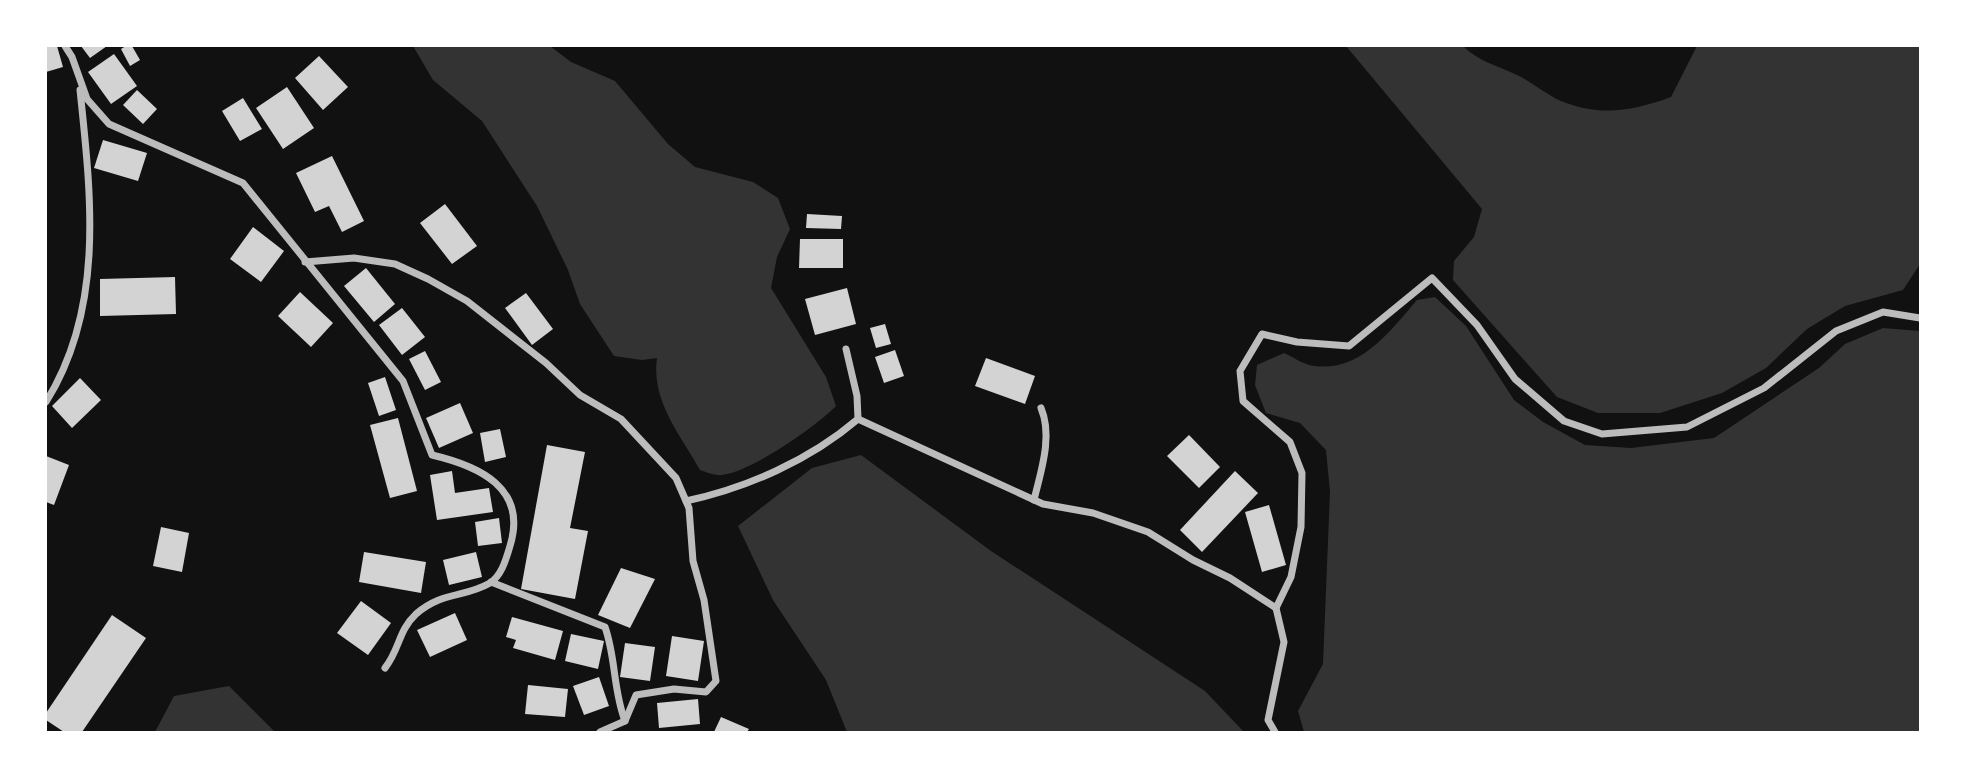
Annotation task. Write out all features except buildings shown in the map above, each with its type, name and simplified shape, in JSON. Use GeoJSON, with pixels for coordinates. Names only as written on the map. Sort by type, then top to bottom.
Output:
{"type":"FeatureCollection","features":[{"type":"Feature","properties":{"kind":"street"},"geometry":{"type":"LineString","coordinates":[[65,46],[87,99],[108,124],[243,183],[403,382],[432,455],[454,460],[488,476],[509,497],[515,512],[513,539],[505,565],[491,582],[443,596],[418,613],[401,630],[397,653],[385,668]]}},
{"type":"Feature","properties":{"kind":"street"},"geometry":{"type":"LineString","coordinates":[[46,402],[68,359],[85,296],[90,251],[90,190],[78,76]]}},
{"type":"Feature","properties":{"kind":"street"},"geometry":{"type":"LineString","coordinates":[[305,262],[354,258],[395,264],[467,301],[546,363],[580,395],[621,419],[676,478],[686,500],[693,561],[704,600],[716,681],[706,692],[674,689],[636,695],[625,721],[600,732]]}},
{"type":"Feature","properties":{"kind":"street"},"geometry":{"type":"LineString","coordinates":[[1275,733],[1268,720],[1284,642],[1276,608],[1291,577],[1301,527],[1302,473],[1290,442],[1243,401],[1240,371],[1262,334],[1297,342],[1349,346],[1432,278],[1477,325],[1515,379],[1564,421],[1602,434],[1687,427],[1764,388],[1836,331],[1883,312],[1920,318]]}},
{"type":"Feature","properties":{"kind":"street"},"geometry":{"type":"LineString","coordinates":[[846,349],[857,396],[858,419]]}},
{"type":"Feature","properties":{"kind":"street"},"geometry":{"type":"LineString","coordinates":[[1034,500],[1045,456],[1046,418],[1041,408]]}},
{"type":"Feature","properties":{"kind":"street"},"geometry":{"type":"LineString","coordinates":[[686,500],[720,494],[830,443],[858,419]]}},
{"type":"Feature","properties":{"kind":"street"},"geometry":{"type":"LineString","coordinates":[[858,419],[1034,500],[1093,513],[1148,532],[1193,560],[1230,578],[1276,608]]}},
{"type":"Feature","properties":{"kind":"street"},"geometry":{"type":"LineString","coordinates":[[491,582],[605,627],[612,647],[616,697],[625,721]]}},
{"type":"Feature","properties":{"kind":"shaded area"},"geometry":{"type":"Polygon","coordinates":[[[413,46],[550,46],[571,62],[615,81],[668,144],[695,167],[753,182],[778,198],[790,229],[777,257],[771,288],[826,377],[836,406],[799,436],[749,466],[722,475],[700,470],[663,403],[656,374],[657,358],[642,360],[614,356],[580,304],[568,270],[537,206],[482,121],[433,80],[413,46]]]}},
{"type":"Feature","properties":{"kind":"shaded area"},"geometry":{"type":"Polygon","coordinates":[[[1346,46],[1463,46],[1482,60],[1519,76],[1561,101],[1589,109],[1616,110],[1643,106],[1671,97],[1697,46],[1920,46],[1920,264],[1903,290],[1845,306],[1807,329],[1766,368],[1722,393],[1660,413],[1598,413],[1557,397],[1453,280],[1454,261],[1474,237],[1482,209],[1346,46]]]}},
{"type":"Feature","properties":{"kind":"shaded area"},"geometry":{"type":"Polygon","coordinates":[[[1435,297],[1466,326],[1514,400],[1543,422],[1585,445],[1631,448],[1714,438],[1819,368],[1845,344],[1883,328],[1920,331],[1920,732],[1304,732],[1298,711],[1323,664],[1330,492],[1326,450],[1300,423],[1266,413],[1255,385],[1257,365],[1284,353],[1314,366],[1346,363],[1373,347],[1417,300],[1435,297]]]}},
{"type":"Feature","properties":{"kind":"shaded area"},"geometry":{"type":"Polygon","coordinates":[[[861,455],[991,551],[1205,691],[1244,732],[847,732],[826,680],[773,600],[738,526],[812,468],[861,455]]]}},
{"type":"Feature","properties":{"kind":"shaded area"},"geometry":{"type":"Polygon","coordinates":[[[229,686],[275,732],[155,732],[174,696],[229,686]]]}}]}
